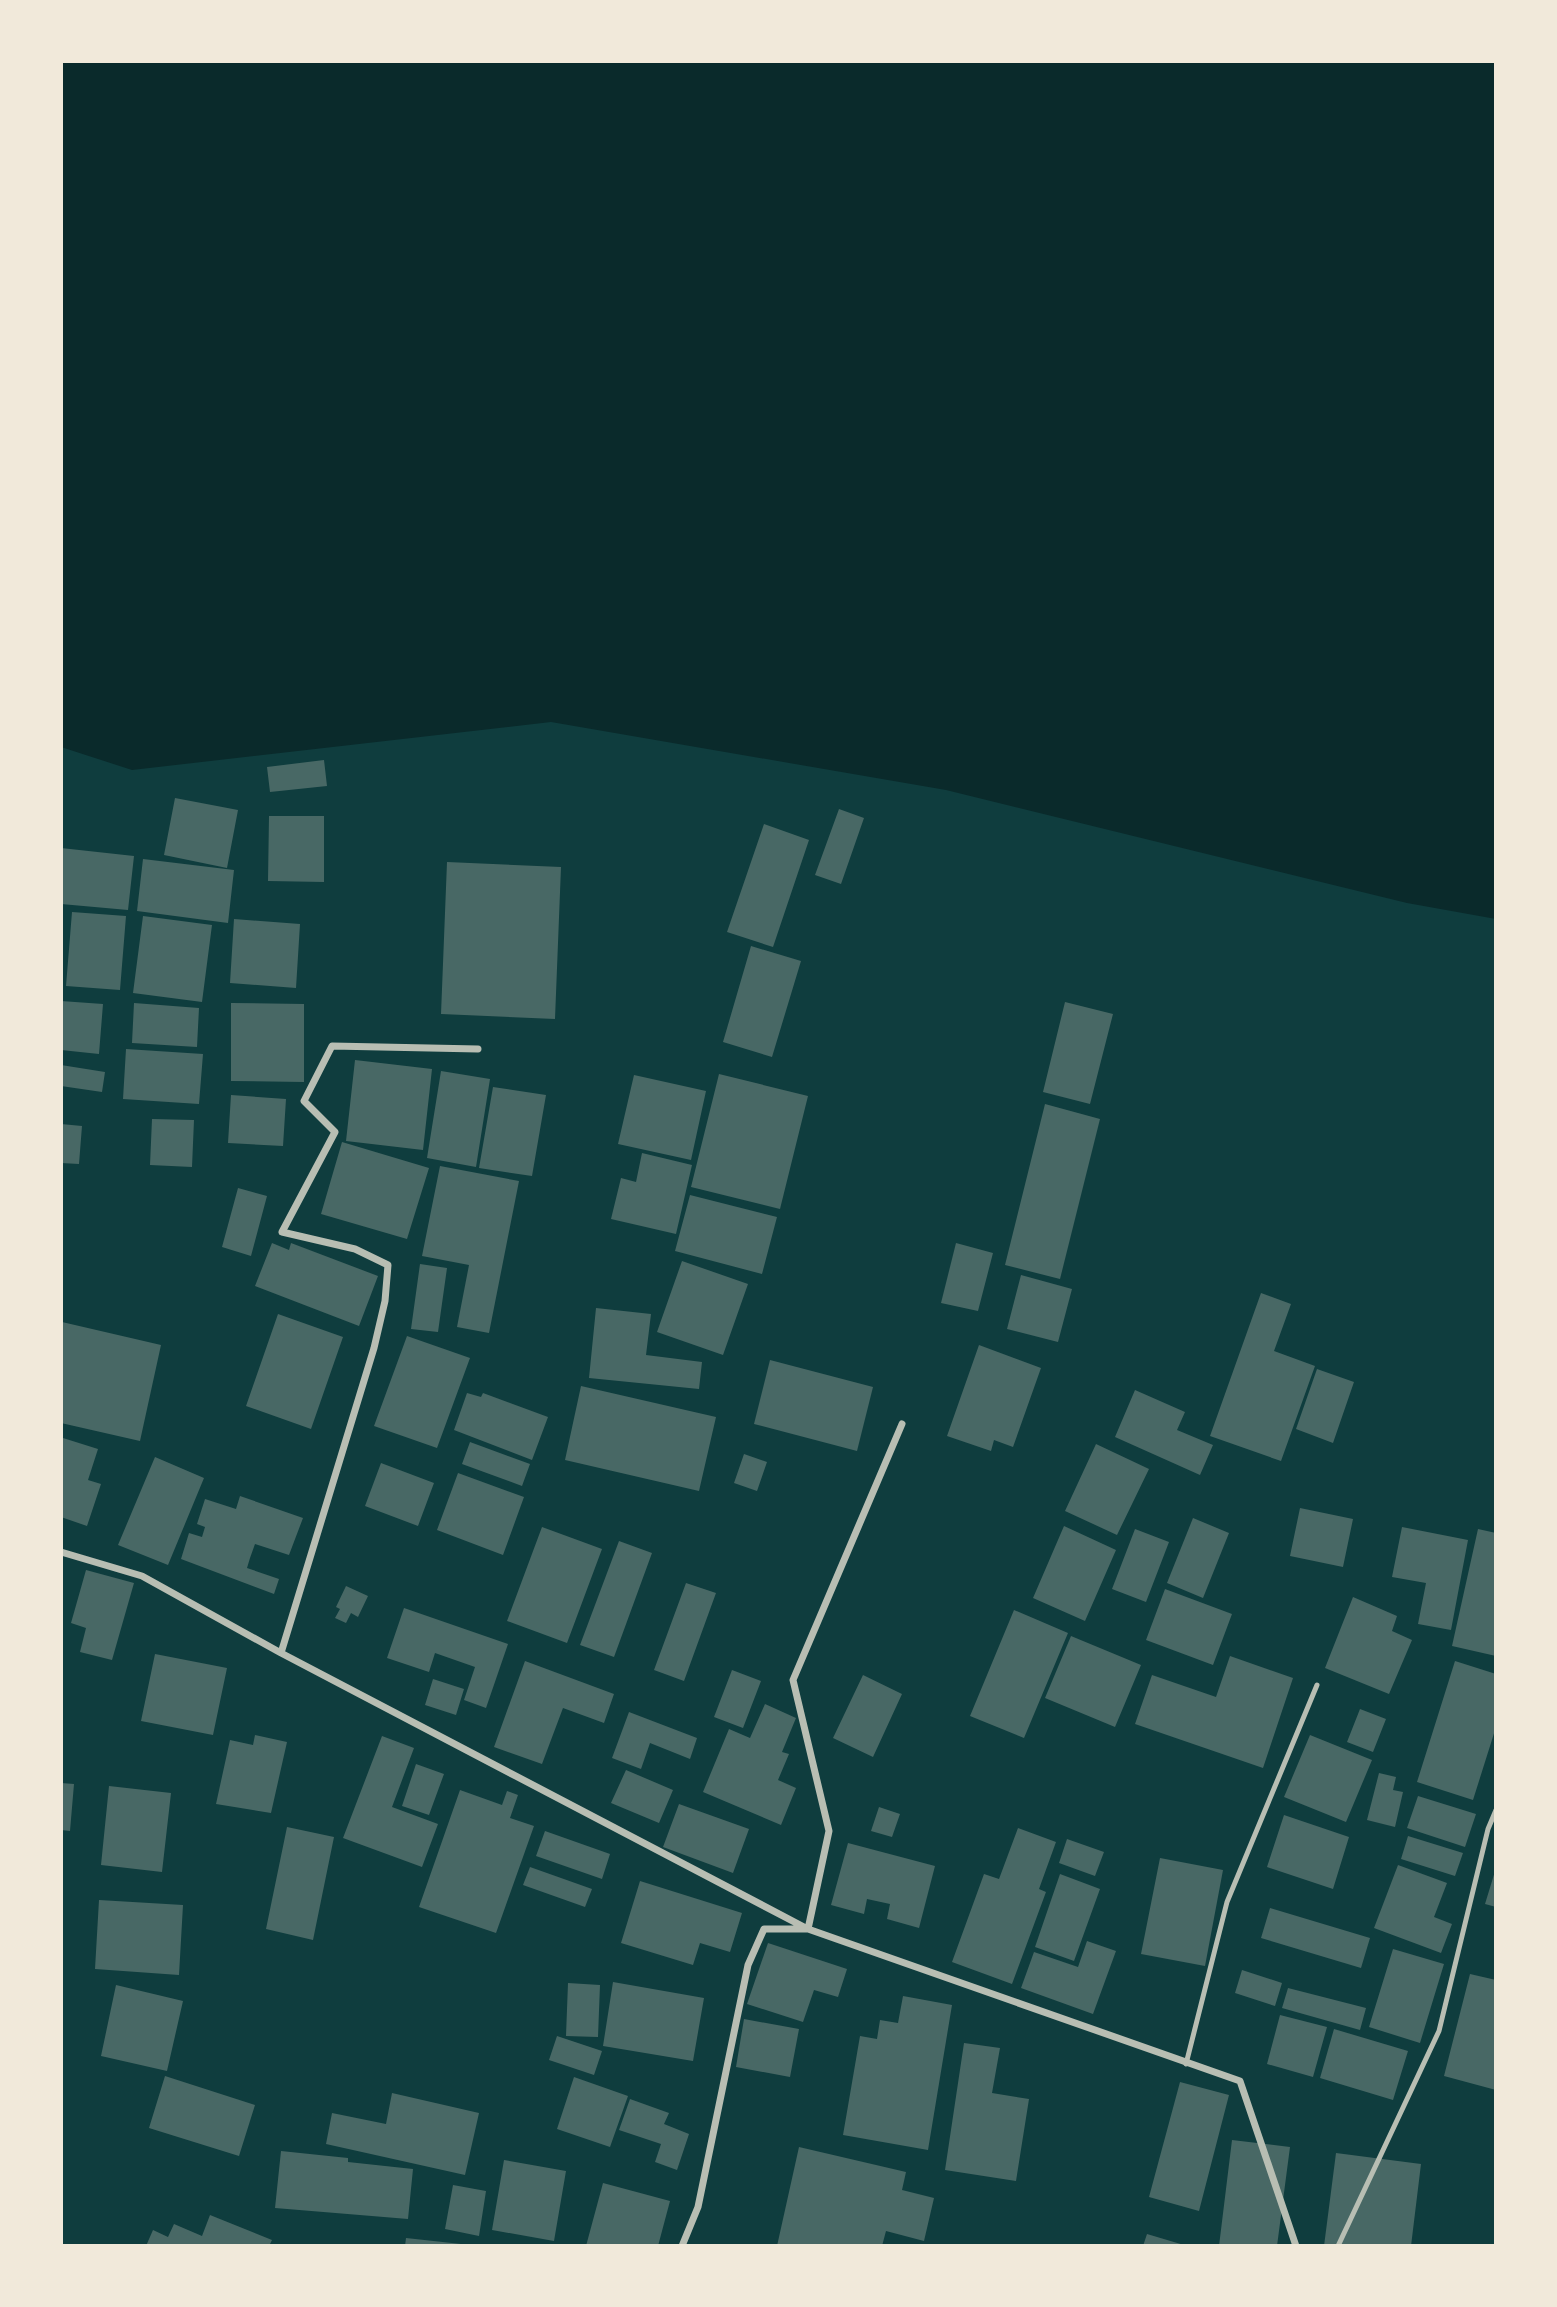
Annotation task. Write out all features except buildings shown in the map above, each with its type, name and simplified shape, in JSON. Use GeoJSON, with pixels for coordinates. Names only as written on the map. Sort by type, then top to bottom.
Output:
{"type":"FeatureCollection","features":[{"type":"Feature","properties":{"kind":"street"},"geometry":{"type":"LineString","coordinates":[[281,1653],[374,1348],[388,1265],[355,1249],[282,1231],[335,1132],[304,1101],[332,1046],[478,1049]]}},
{"type":"Feature","properties":{"kind":"street"},"geometry":{"type":"LineString","coordinates":[[808,1929],[829,1832],[793,1680],[902,1424]]}},
{"type":"Feature","properties":{"kind":"street"},"geometry":{"type":"LineString","coordinates":[[61,1552],[142,1576],[281,1653],[808,1929],[1240,2081],[1296,2246]]}},
{"type":"Feature","properties":{"kind":"street"},"geometry":{"type":"LineString","coordinates":[[682,2246],[698,2207],[748,1965],[764,1929],[808,1929]]}},
{"type":"Feature","properties":{"kind":"lane"},"geometry":{"type":"LineString","coordinates":[[1186,2064],[1227,1902],[1317,1685]]}},
{"type":"Feature","properties":{"kind":"lane"},"geometry":{"type":"LineString","coordinates":[[1338,2246],[1439,2031],[1496,1810]]}},
{"type":"Feature","properties":{"kind":"water"},"geometry":{"type":"Polygon","coordinates":[[[61,61],[1496,61],[1496,919],[1407,903],[946,790],[551,722],[132,770],[61,747],[61,61]]]}}]}
